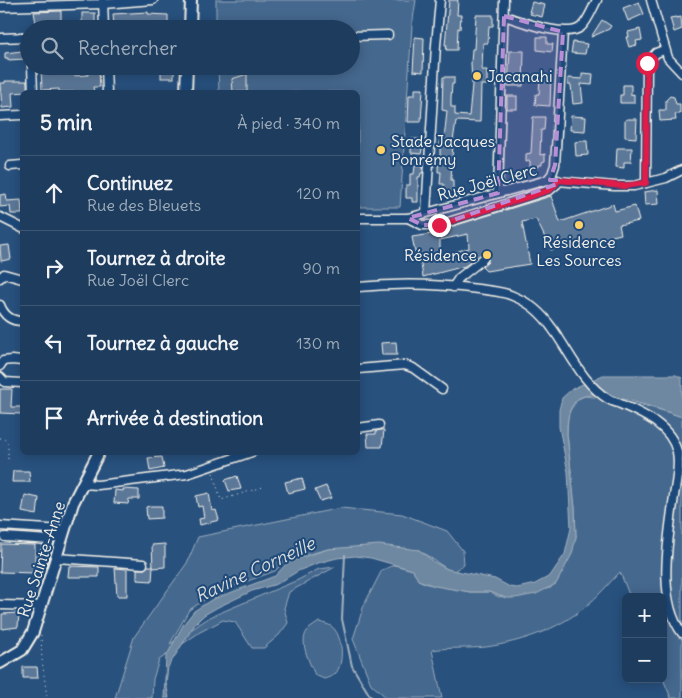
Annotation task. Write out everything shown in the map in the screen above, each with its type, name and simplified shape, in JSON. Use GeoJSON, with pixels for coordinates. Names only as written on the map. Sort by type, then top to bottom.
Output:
{"type":"FeatureCollection","features":[{"type":"Feature","properties":{"kind":"main road"},"geometry":{"type":"LineString","coordinates":[[190,20],[191,0]]}},
{"type":"Feature","properties":{"kind":"main road"},"geometry":{"type":"LineString","coordinates":[[186,90],[187,75]]}},
{"type":"Feature","properties":{"kind":"main road","name":"Rue Sainte-Anne"},"geometry":{"type":"LineString","coordinates":[[0,663],[22,650],[29,641],[56,558],[61,530],[97,455]]}},
{"type":"Feature","properties":{"kind":"street"},"geometry":{"type":"LineString","coordinates":[[0,8],[152,0]]}},
{"type":"Feature","properties":{"kind":"street"},"geometry":{"type":"LineString","coordinates":[[426,213],[440,0]]}},
{"type":"Feature","properties":{"kind":"street"},"geometry":{"type":"LineString","coordinates":[[498,193],[504,0]]}},
{"type":"Feature","properties":{"kind":"street"},"geometry":{"type":"LineString","coordinates":[[504,16],[564,32],[581,27],[597,0]]}},
{"type":"Feature","properties":{"kind":"street"},"geometry":{"type":"LineString","coordinates":[[651,0],[664,50],[668,58],[682,72]]}},
{"type":"Feature","properties":{"kind":"street"},"geometry":{"type":"LineString","coordinates":[[103,2],[104,20]]}},
{"type":"Feature","properties":{"kind":"street"},"geometry":{"type":"LineString","coordinates":[[548,180],[555,165],[564,32]]}},
{"type":"Feature","properties":{"kind":"street"},"geometry":{"type":"LineString","coordinates":[[360,36],[388,35]]}},
{"type":"Feature","properties":{"kind":"street"},"geometry":{"type":"LineString","coordinates":[[0,38],[20,37]]}},
{"type":"Feature","properties":{"kind":"street"},"geometry":{"type":"LineString","coordinates":[[646,183],[647,63],[656,53],[664,50]]}},
{"type":"Feature","properties":{"kind":"street"},"geometry":{"type":"LineString","coordinates":[[32,75],[33,90]]}},
{"type":"Feature","properties":{"kind":"street"},"geometry":{"type":"LineString","coordinates":[[106,75],[107,90]]}},
{"type":"Feature","properties":{"kind":"street"},"geometry":{"type":"LineString","coordinates":[[0,116],[20,115]]}},
{"type":"Feature","properties":{"kind":"street"},"geometry":{"type":"LineString","coordinates":[[10,166],[20,165]]}},
{"type":"Feature","properties":{"kind":"street","name":"Rue Joël Clerc"},"geometry":{"type":"LineString","coordinates":[[360,218],[408,218],[548,180],[624,186],[666,178],[682,170]]}},
{"type":"Feature","properties":{"kind":"street"},"geometry":{"type":"LineString","coordinates":[[408,218],[422,225],[439,225],[550,190],[558,180]]}},
{"type":"Feature","properties":{"kind":"street"},"geometry":{"type":"LineString","coordinates":[[0,217],[20,227]]}},
{"type":"Feature","properties":{"kind":"street"},"geometry":{"type":"LineString","coordinates":[[453,287],[459,278],[483,260]]}},
{"type":"Feature","properties":{"kind":"street"},"geometry":{"type":"LineString","coordinates":[[0,278],[4,274],[20,278]]}},
{"type":"Feature","properties":{"kind":"street"},"geometry":{"type":"LineString","coordinates":[[360,287],[402,285],[504,292],[528,304],[551,327],[586,379],[608,400],[651,419],[670,434],[675,442],[679,464],[668,555],[668,594],[674,620],[682,633]]}},
{"type":"Feature","properties":{"kind":"street"},"geometry":{"type":"LineString","coordinates":[[0,305],[2,312],[10,319],[20,321]]}},
{"type":"Feature","properties":{"kind":"street"},"geometry":{"type":"LineString","coordinates":[[0,366],[3,361],[20,361]]}},
{"type":"Feature","properties":{"kind":"street"},"geometry":{"type":"LineString","coordinates":[[360,369],[400,364],[409,366],[442,390]]}},
{"type":"Feature","properties":{"kind":"street"},"geometry":{"type":"LineString","coordinates":[[0,377],[5,382],[20,383]]}},
{"type":"Feature","properties":{"kind":"street"},"geometry":{"type":"LineString","coordinates":[[360,428],[379,425]]}},
{"type":"Feature","properties":{"kind":"street"},"geometry":{"type":"LineString","coordinates":[[82,484],[98,485],[186,474],[242,455]]}},
{"type":"Feature","properties":{"kind":"street"},"geometry":{"type":"LineString","coordinates":[[0,526],[61,530]]}},
{"type":"Feature","properties":{"kind":"street"},"geometry":{"type":"LineString","coordinates":[[41,564],[50,540],[61,530]]}},
{"type":"Feature","properties":{"kind":"street"},"geometry":{"type":"LineString","coordinates":[[5,537],[50,540]]}},
{"type":"Feature","properties":{"kind":"street"},"geometry":{"type":"LineString","coordinates":[[56,558],[143,564]]}},
{"type":"Feature","properties":{"kind":"street"},"geometry":{"type":"LineString","coordinates":[[0,605],[41,606]]}},
{"type":"Feature","properties":{"kind":"path"},"geometry":{"type":"LineString","coordinates":[[0,438],[3,438],[8,443],[8,463]]}},
{"type":"Feature","properties":{"kind":"path"},"geometry":{"type":"LineString","coordinates":[[211,466],[221,500],[263,487]]}},
{"type":"Feature","properties":{"kind":"path"},"geometry":{"type":"LineString","coordinates":[[36,622],[41,634],[47,698]]}},
{"type":"Feature","properties":{"kind":"highlighted area"},"geometry":{"type":"Polygon","coordinates":[[[504,16],[563,32],[555,165],[550,180],[558,180],[557,184],[439,225],[422,225],[408,218],[498,193],[504,16]]]}},
{"type":"Feature","properties":{"kind":"shaded area","name":"Stade Jacques Ponrémy"},"geometry":{"type":"Polygon","coordinates":[[[216,0],[416,0],[412,26],[400,207],[360,207],[360,90],[219,90],[218,75],[360,75],[360,20],[216,20],[216,0]]]}},
{"type":"Feature","properties":{"kind":"shaded area"},"geometry":{"type":"Polygon","coordinates":[[[603,375],[676,375],[682,378],[682,417],[614,397],[588,395],[575,401],[569,414],[567,434],[575,508],[576,537],[572,554],[556,584],[536,594],[506,598],[489,592],[470,592],[435,586],[418,580],[413,570],[371,558],[355,556],[318,563],[298,571],[277,584],[252,591],[204,615],[195,624],[168,667],[166,683],[169,698],[164,698],[166,657],[183,625],[194,611],[211,600],[275,576],[288,562],[328,549],[379,545],[419,550],[434,562],[447,569],[495,579],[510,587],[517,588],[535,584],[550,576],[565,554],[571,528],[568,472],[559,427],[559,410],[562,398],[572,389],[603,375]]]}},
{"type":"Feature","properties":{"kind":"shaded area"},"geometry":{"type":"Polygon","coordinates":[[[585,396],[611,399],[658,409],[682,417],[682,698],[671,698],[665,683],[667,683],[667,593],[628,593],[620,572],[585,607],[563,622],[538,634],[486,647],[432,650],[442,698],[387,698],[371,684],[353,639],[364,605],[382,570],[394,565],[413,570],[420,581],[427,584],[470,592],[489,592],[499,597],[551,588],[576,537],[575,508],[567,434],[568,415],[578,399],[585,396]]]}},
{"type":"Feature","properties":{"kind":"shaded area"},"geometry":{"type":"Polygon","coordinates":[[[341,508],[402,514],[447,531],[463,551],[464,564],[454,571],[447,569],[419,550],[328,549],[286,560],[275,571],[215,593],[189,610],[170,644],[210,617],[298,580],[319,569],[335,567],[289,592],[284,608],[288,623],[279,635],[264,648],[252,648],[235,622],[223,620],[200,632],[159,660],[153,679],[152,698],[115,698],[134,637],[187,563],[198,537],[341,508]]]}},
{"type":"Feature","properties":{"kind":"shaded area"},"geometry":{"type":"Polygon","coordinates":[[[319,622],[330,625],[335,630],[341,649],[338,669],[334,675],[324,679],[315,675],[304,645],[304,639],[309,629],[319,622]]]}},
{"type":"Feature","properties":{"kind":"building"},"geometry":{"type":"Polygon","coordinates":[[[449,0],[458,0],[457,15],[461,15],[460,29],[458,28],[457,50],[446,50],[447,45],[445,45],[449,0]]]}},
{"type":"Feature","properties":{"kind":"building"},"geometry":{"type":"Polygon","coordinates":[[[532,2],[545,5],[542,17],[530,14],[532,2]]]}},
{"type":"Feature","properties":{"kind":"building"},"geometry":{"type":"Polygon","coordinates":[[[639,2],[644,14],[628,21],[623,8],[639,2]]]}},
{"type":"Feature","properties":{"kind":"building"},"geometry":{"type":"Polygon","coordinates":[[[61,11],[61,20],[35,20],[34,12],[61,11]]]}},
{"type":"Feature","properties":{"kind":"building"},"geometry":{"type":"Polygon","coordinates":[[[148,12],[148,14],[168,15],[168,20],[113,20],[113,14],[148,12]]]}},
{"type":"Feature","properties":{"kind":"building"},"geometry":{"type":"Polygon","coordinates":[[[82,13],[95,13],[95,20],[82,20],[82,13]]]}},
{"type":"Feature","properties":{"kind":"building"},"geometry":{"type":"Polygon","coordinates":[[[476,15],[493,15],[493,26],[489,26],[488,43],[483,43],[482,70],[487,70],[487,85],[481,85],[480,122],[456,121],[451,180],[453,180],[453,191],[443,190],[444,184],[440,184],[441,172],[438,172],[438,165],[440,165],[440,143],[441,140],[444,140],[447,111],[442,110],[443,77],[454,77],[451,107],[455,107],[455,115],[469,116],[472,85],[471,63],[472,49],[474,49],[476,15]]]}},
{"type":"Feature","properties":{"kind":"building"},"geometry":{"type":"Polygon","coordinates":[[[681,17],[682,29],[674,32],[670,18],[681,17]]]}},
{"type":"Feature","properties":{"kind":"building"},"geometry":{"type":"Polygon","coordinates":[[[602,20],[611,26],[609,29],[591,37],[602,20]]]}},
{"type":"Feature","properties":{"kind":"building"},"geometry":{"type":"Polygon","coordinates":[[[640,29],[642,40],[636,41],[637,45],[629,47],[626,37],[629,37],[628,32],[640,29]]]}},
{"type":"Feature","properties":{"kind":"building"},"geometry":{"type":"Polygon","coordinates":[[[415,37],[424,38],[423,72],[413,71],[415,37]]]}},
{"type":"Feature","properties":{"kind":"building"},"geometry":{"type":"Polygon","coordinates":[[[537,37],[547,37],[547,44],[553,44],[552,52],[537,50],[537,37]]]}},
{"type":"Feature","properties":{"kind":"building"},"geometry":{"type":"Polygon","coordinates":[[[573,42],[587,44],[585,54],[571,53],[573,42]]]}},
{"type":"Feature","properties":{"kind":"building"},"geometry":{"type":"Polygon","coordinates":[[[20,51],[20,59],[8,60],[8,58],[5,58],[5,53],[20,51]]]}},
{"type":"Feature","properties":{"kind":"building"},"geometry":{"type":"Polygon","coordinates":[[[510,51],[524,51],[523,86],[508,86],[510,51]]]}},
{"type":"Feature","properties":{"kind":"building"},"geometry":{"type":"Polygon","coordinates":[[[582,73],[593,74],[592,85],[581,84],[583,103],[573,104],[571,85],[568,85],[568,78],[582,79],[582,73]]]}},
{"type":"Feature","properties":{"kind":"building"},"geometry":{"type":"Polygon","coordinates":[[[41,75],[99,75],[100,87],[93,87],[94,90],[42,90],[41,75]]]}},
{"type":"Feature","properties":{"kind":"building"},"geometry":{"type":"Polygon","coordinates":[[[161,75],[174,75],[174,78],[161,78],[161,75]]]}},
{"type":"Feature","properties":{"kind":"building"},"geometry":{"type":"Polygon","coordinates":[[[247,75],[247,90],[233,90],[232,79],[247,75]]]}},
{"type":"Feature","properties":{"kind":"building"},"geometry":{"type":"Polygon","coordinates":[[[540,76],[551,76],[550,106],[535,105],[536,94],[539,94],[540,76]]]}},
{"type":"Feature","properties":{"kind":"building"},"geometry":{"type":"Polygon","coordinates":[[[5,81],[27,81],[27,90],[12,93],[13,107],[2,108],[0,83],[5,83],[5,81]]]}},
{"type":"Feature","properties":{"kind":"building"},"geometry":{"type":"Polygon","coordinates":[[[623,85],[631,85],[631,95],[634,94],[634,103],[620,103],[620,95],[623,95],[623,85]]]}},
{"type":"Feature","properties":{"kind":"building"},"geometry":{"type":"Polygon","coordinates":[[[415,89],[423,89],[421,122],[408,122],[409,95],[415,95],[415,89]]]}},
{"type":"Feature","properties":{"kind":"building"},"geometry":{"type":"Polygon","coordinates":[[[507,96],[517,96],[517,109],[507,109],[507,96]]]}},
{"type":"Feature","properties":{"kind":"building"},"geometry":{"type":"Polygon","coordinates":[[[670,96],[674,97],[676,104],[680,104],[680,114],[675,114],[676,120],[660,121],[659,110],[666,110],[666,100],[670,96]]]}},
{"type":"Feature","properties":{"kind":"building"},"geometry":{"type":"Polygon","coordinates":[[[571,116],[586,117],[585,131],[570,130],[571,116]]]}},
{"type":"Feature","properties":{"kind":"building"},"geometry":{"type":"Polygon","coordinates":[[[533,117],[545,117],[544,130],[541,130],[540,155],[545,154],[545,161],[539,167],[530,168],[530,161],[526,162],[526,154],[531,153],[533,117]]]}},
{"type":"Feature","properties":{"kind":"building"},"geometry":{"type":"Polygon","coordinates":[[[637,119],[636,138],[625,137],[625,120],[637,119]]]}},
{"type":"Feature","properties":{"kind":"building"},"geometry":{"type":"Polygon","coordinates":[[[411,139],[424,139],[421,154],[411,153],[411,139]]]}},
{"type":"Feature","properties":{"kind":"building"},"geometry":{"type":"Polygon","coordinates":[[[587,141],[588,155],[576,156],[575,142],[587,141]]]}},
{"type":"Feature","properties":{"kind":"building"},"geometry":{"type":"Polygon","coordinates":[[[617,148],[632,148],[631,162],[624,162],[624,168],[616,167],[617,148]]]}},
{"type":"Feature","properties":{"kind":"building"},"geometry":{"type":"Polygon","coordinates":[[[415,165],[423,165],[423,173],[418,177],[418,202],[412,202],[412,198],[406,198],[406,185],[410,185],[410,174],[414,174],[415,165]]]}},
{"type":"Feature","properties":{"kind":"building"},"geometry":{"type":"Polygon","coordinates":[[[658,190],[659,204],[645,205],[644,192],[658,190]]]}},
{"type":"Feature","properties":{"kind":"building"},"geometry":{"type":"Polygon","coordinates":[[[6,194],[7,201],[20,200],[20,214],[11,214],[10,206],[0,207],[0,195],[6,194]]]}},
{"type":"Feature","properties":{"kind":"building"},"geometry":{"type":"Polygon","coordinates":[[[551,196],[560,222],[613,204],[615,211],[635,206],[639,221],[619,225],[621,234],[551,250],[536,219],[522,222],[530,264],[486,271],[482,267],[488,262],[488,258],[483,253],[465,266],[423,277],[419,252],[415,252],[412,237],[438,233],[437,231],[551,196]],[[468,234],[440,240],[440,256],[469,248],[468,234]]]}},
{"type":"Feature","properties":{"kind":"building"},"geometry":{"type":"Polygon","coordinates":[[[9,245],[11,259],[1,261],[0,246],[9,245]]]}},
{"type":"Feature","properties":{"kind":"building"},"geometry":{"type":"Polygon","coordinates":[[[396,342],[397,355],[382,355],[381,343],[396,342]]]}},
{"type":"Feature","properties":{"kind":"building"},"geometry":{"type":"Polygon","coordinates":[[[0,389],[12,389],[11,407],[20,407],[20,414],[0,413],[0,389]]]}},
{"type":"Feature","properties":{"kind":"building"},"geometry":{"type":"Polygon","coordinates":[[[384,430],[382,447],[368,447],[367,434],[376,434],[376,431],[384,430]]]}},
{"type":"Feature","properties":{"kind":"building"},"geometry":{"type":"Polygon","coordinates":[[[162,457],[164,468],[150,471],[148,458],[162,457]]]}},
{"type":"Feature","properties":{"kind":"building"},"geometry":{"type":"Polygon","coordinates":[[[13,471],[29,471],[30,482],[12,482],[13,471]]]}},
{"type":"Feature","properties":{"kind":"building"},"geometry":{"type":"Polygon","coordinates":[[[237,476],[241,489],[229,491],[225,480],[237,476]]]}},
{"type":"Feature","properties":{"kind":"building"},"geometry":{"type":"Polygon","coordinates":[[[302,478],[305,489],[288,493],[285,482],[302,478]]]}},
{"type":"Feature","properties":{"kind":"building"},"geometry":{"type":"Polygon","coordinates":[[[326,486],[331,498],[320,501],[315,490],[326,486]]]}},
{"type":"Feature","properties":{"kind":"building"},"geometry":{"type":"Polygon","coordinates":[[[123,489],[139,490],[139,499],[129,499],[128,504],[114,503],[115,490],[123,491],[123,489]]]}},
{"type":"Feature","properties":{"kind":"building"},"geometry":{"type":"Polygon","coordinates":[[[209,493],[212,511],[216,510],[219,520],[200,525],[199,519],[204,518],[202,506],[198,507],[196,496],[209,493]]]}},
{"type":"Feature","properties":{"kind":"building"},"geometry":{"type":"Polygon","coordinates":[[[25,495],[39,498],[37,515],[22,512],[25,495]]]}},
{"type":"Feature","properties":{"kind":"building"},"geometry":{"type":"Polygon","coordinates":[[[162,506],[162,518],[147,519],[146,507],[162,506]]]}},
{"type":"Feature","properties":{"kind":"building"},"geometry":{"type":"Polygon","coordinates":[[[1,544],[35,545],[35,573],[0,572],[1,544]]]}},
{"type":"Feature","properties":{"kind":"building"},"geometry":{"type":"Polygon","coordinates":[[[165,544],[165,567],[153,568],[152,545],[165,544]]]}},
{"type":"Feature","properties":{"kind":"building"},"geometry":{"type":"Polygon","coordinates":[[[69,566],[99,567],[99,577],[68,577],[69,566]]]}},
{"type":"Feature","properties":{"kind":"building"},"geometry":{"type":"Polygon","coordinates":[[[148,566],[153,566],[152,581],[137,580],[137,569],[145,569],[148,566]]]}},
{"type":"Feature","properties":{"kind":"building"},"geometry":{"type":"Polygon","coordinates":[[[115,568],[127,569],[127,596],[117,596],[115,568]]]}},
{"type":"Feature","properties":{"kind":"building"},"geometry":{"type":"Polygon","coordinates":[[[19,613],[18,627],[2,629],[2,614],[19,613]]]}},
{"type":"Feature","properties":{"kind":"building"},"geometry":{"type":"Polygon","coordinates":[[[23,667],[37,667],[38,678],[23,678],[23,667]]]}},
{"type":"Feature","properties":{"kind":"waterway"},"geometry":{"type":"LineString","coordinates":[[345,555],[342,619],[352,666],[373,698]]}},
{"type":"Feature","properties":{"kind":"place","name":"Jacanahi"},"geometry":{"type":"Point","coordinates":[477,76]}},
{"type":"Feature","properties":{"kind":"place","name":"Stade Jacques Ponrémy"},"geometry":{"type":"Point","coordinates":[381,150]}},
{"type":"Feature","properties":{"kind":"place","name":"Résidence Les Sources"},"geometry":{"type":"Point","coordinates":[579,225]}},
{"type":"Feature","properties":{"kind":"place","name":"Résidence"},"geometry":{"type":"Point","coordinates":[487,255]}},
{"type":"Feature","properties":{"kind":"route"},"geometry":{"type":"LineString","coordinates":[[439,225],[550,190],[558,180],[614,186],[634,186],[646,183],[647,63]]}},
{"type":"Feature","properties":{"kind":"water label","name":"Ravine Corneille"},"geometry":{"type":"Point","coordinates":[255,570]}}]}
